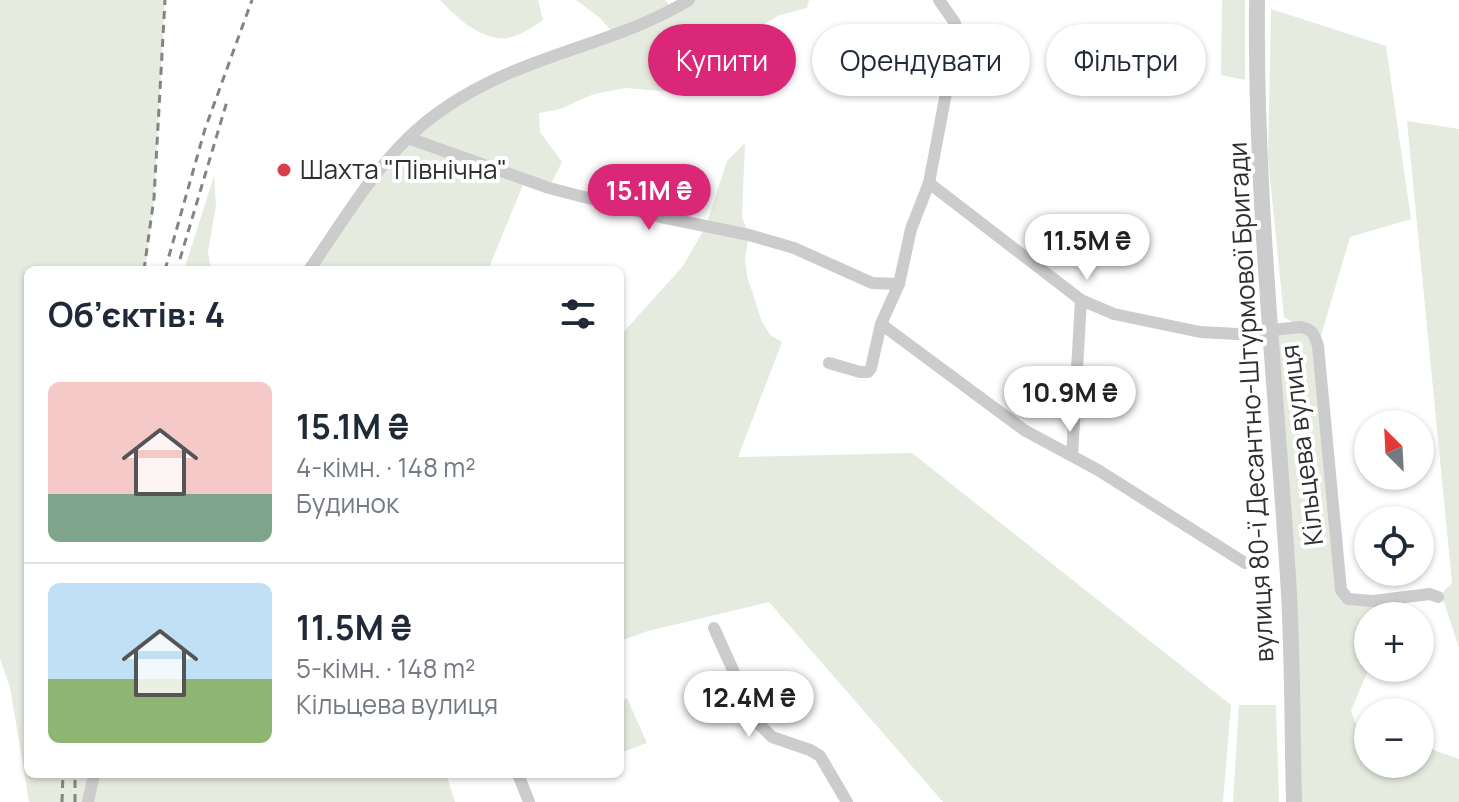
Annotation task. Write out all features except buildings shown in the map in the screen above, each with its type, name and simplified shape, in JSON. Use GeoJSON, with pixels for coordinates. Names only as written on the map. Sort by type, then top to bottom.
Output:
{"type":"FeatureCollection","features":[{"type":"Feature","properties":{"kind":"street"},"geometry":{"type":"LineString","coordinates":[[312,266],[408,138],[463,96],[499,78],[651,19],[689,0]]}},
{"type":"Feature","properties":{"kind":"street"},"geometry":{"type":"LineString","coordinates":[[829,363],[868,372],[875,359],[881,324],[899,284],[911,229],[929,183],[957,35],[955,23],[939,0]]}},
{"type":"Feature","properties":{"kind":"street","name":"вулиця 80-ї Десантно-Штурмової Бригади"},"geometry":{"type":"LineString","coordinates":[[1257,0],[1256,87],[1289,579],[1294,802]]}},
{"type":"Feature","properties":{"kind":"street"},"geometry":{"type":"LineString","coordinates":[[408,138],[549,188],[661,217],[749,235],[794,248],[872,283],[899,284]]}},
{"type":"Feature","properties":{"kind":"street","name":"Кільцева вулиця"},"geometry":{"type":"LineString","coordinates":[[929,183],[1081,300],[1114,314],[1200,332],[1237,334],[1300,327],[1314,333],[1341,590],[1348,599],[1361,601],[1430,594],[1438,597]]}},
{"type":"Feature","properties":{"kind":"street"},"geometry":{"type":"LineString","coordinates":[[1072,456],[1081,300]]}},
{"type":"Feature","properties":{"kind":"street"},"geometry":{"type":"LineString","coordinates":[[881,324],[1024,430],[1072,456],[1245,563]]}},
{"type":"Feature","properties":{"kind":"street"},"geometry":{"type":"LineString","coordinates":[[714,628],[756,721],[772,737],[820,756],[847,802]]}},
{"type":"Feature","properties":{"kind":"street"},"geometry":{"type":"LineString","coordinates":[[88,802],[93,778]]}},
{"type":"Feature","properties":{"kind":"street"},"geometry":{"type":"LineString","coordinates":[[520,778],[529,802]]}},
{"type":"Feature","properties":{"kind":"shaded area"},"geometry":{"type":"Polygon","coordinates":[[[0,0],[165,0],[154,198],[146,266],[24,266],[24,772],[10,687],[0,659],[0,0]]]}},
{"type":"Feature","properties":{"kind":"shaded area"},"geometry":{"type":"Polygon","coordinates":[[[440,0],[538,0],[543,20],[517,35],[497,38],[470,26],[440,0]]]}},
{"type":"Feature","properties":{"kind":"shaded area"},"geometry":{"type":"Polygon","coordinates":[[[576,0],[665,0],[674,10],[689,0],[809,0],[807,8],[780,15],[764,24],[648,24],[648,90],[625,88],[594,94],[560,109],[539,113],[540,132],[562,162],[549,188],[525,180],[490,266],[312,266],[390,158],[463,96],[614,34],[600,18],[576,0]]]}},
{"type":"Feature","properties":{"kind":"shaded area"},"geometry":{"type":"Polygon","coordinates":[[[1222,0],[1245,0],[1245,80],[1221,75],[1222,0]]]}},
{"type":"Feature","properties":{"kind":"shaded area"},"geometry":{"type":"Polygon","coordinates":[[[1271,9],[1386,46],[1411,219],[1350,237],[1318,346],[1348,599],[1400,597],[1398,602],[1354,602],[1354,682],[1363,682],[1351,711],[1354,719],[1354,778],[1434,778],[1434,750],[1459,759],[1459,802],[1294,802],[1270,330],[1298,326],[1284,317],[1268,158],[1271,9]]]}},
{"type":"Feature","properties":{"kind":"shaded area"},"geometry":{"type":"Polygon","coordinates":[[[1407,121],[1459,129],[1459,648],[1444,602],[1438,597],[1452,583],[1407,121]]]}},
{"type":"Feature","properties":{"kind":"shaded area"},"geometry":{"type":"Polygon","coordinates":[[[745,143],[742,217],[749,235],[745,258],[747,276],[762,322],[771,336],[782,342],[738,457],[912,453],[1231,705],[1223,802],[943,802],[769,602],[624,640],[624,332],[683,266],[706,226],[727,161],[745,143]]]}},
{"type":"Feature","properties":{"kind":"shaded area"},"geometry":{"type":"Polygon","coordinates":[[[214,176],[216,205],[208,252],[210,266],[185,266],[214,176]]]}},
{"type":"Feature","properties":{"kind":"shaded area"},"geometry":{"type":"Polygon","coordinates":[[[627,698],[647,743],[624,752],[624,699],[627,698]]]}},
{"type":"Feature","properties":{"kind":"shaded area"},"geometry":{"type":"Polygon","coordinates":[[[1239,705],[1276,705],[1279,802],[1233,802],[1239,705]]]}},
{"type":"Feature","properties":{"kind":"shaded area"},"geometry":{"type":"Polygon","coordinates":[[[25,778],[447,778],[455,802],[29,802],[25,778]]]}},
{"type":"Feature","properties":{"kind":"railway"},"geometry":{"type":"LineString","coordinates":[[145,266],[154,198],[165,0]]}},
{"type":"Feature","properties":{"kind":"railway"},"geometry":{"type":"LineString","coordinates":[[166,266],[205,129],[252,0]]}},
{"type":"Feature","properties":{"kind":"railway"},"geometry":{"type":"LineString","coordinates":[[180,259],[228,98]]}},
{"type":"Feature","properties":{"kind":"railway"},"geometry":{"type":"LineString","coordinates":[[62,802],[63,778]]}},
{"type":"Feature","properties":{"kind":"railway"},"geometry":{"type":"LineString","coordinates":[[75,778],[75,802]]}},
{"type":"Feature","properties":{"kind":"place","name":"Шахта \"Північна\""},"geometry":{"type":"Point","coordinates":[284,170]}}]}
